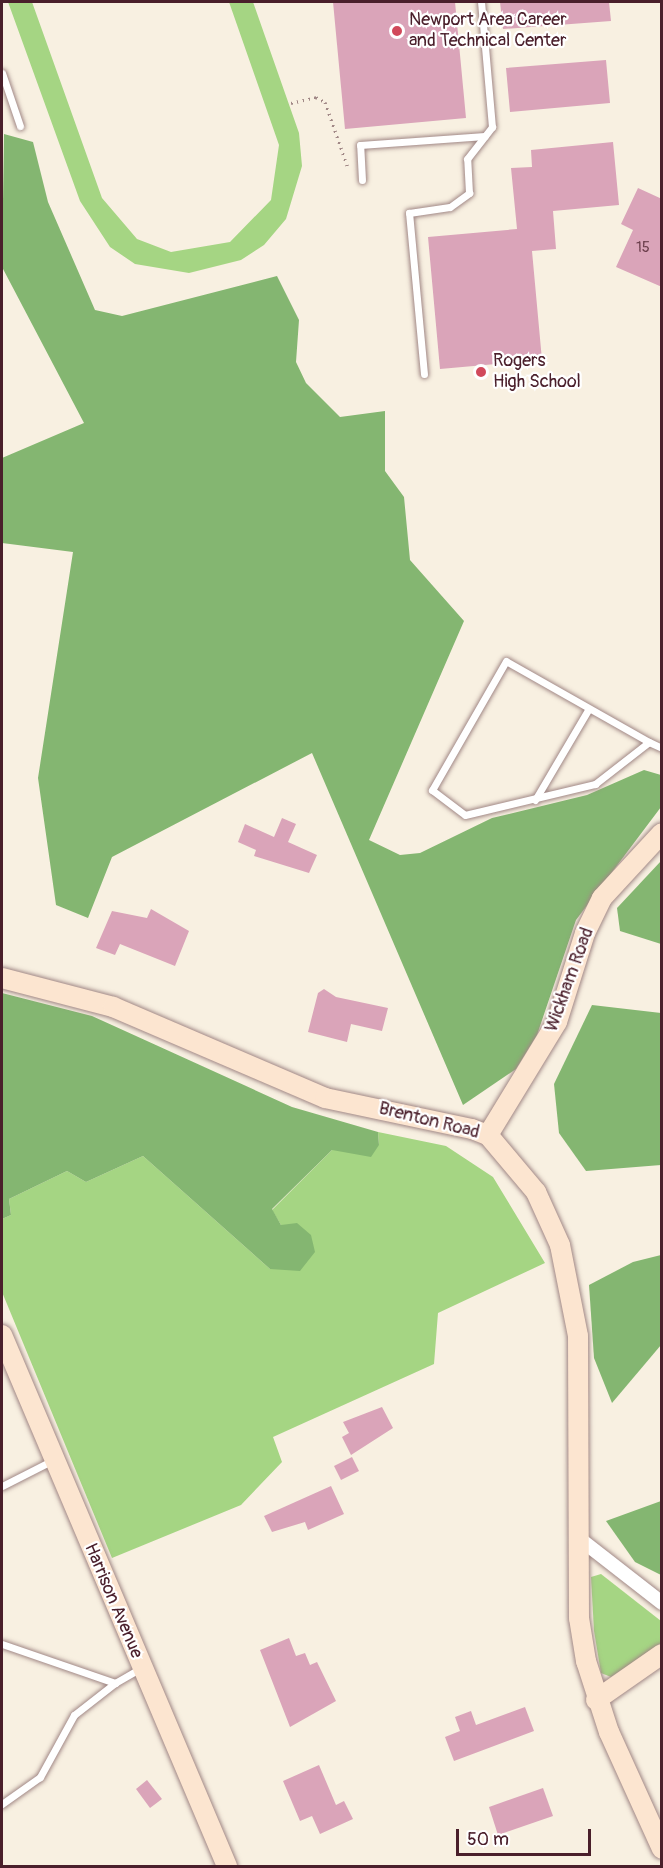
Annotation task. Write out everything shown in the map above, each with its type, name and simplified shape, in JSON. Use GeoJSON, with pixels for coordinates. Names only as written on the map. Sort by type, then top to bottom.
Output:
{"type":"FeatureCollection","features":[{"type":"Feature","properties":{"kind":"street","name":"Wickham Road"},"geometry":{"type":"LineString","coordinates":[[488,1135],[557,1022],[585,933],[602,898],[662,833]]}},
{"type":"Feature","properties":{"kind":"street","name":"Brenton Road"},"geometry":{"type":"LineString","coordinates":[[2,978],[112,1007],[326,1098],[488,1135],[536,1192],[560,1245],[579,1346],[579,1618],[596,1700],[662,1849]]}},
{"type":"Feature","properties":{"kind":"street","name":"Harrison Avenue"},"geometry":{"type":"LineString","coordinates":[[2,1335],[141,1668],[227,1866]]}},
{"type":"Feature","properties":{"kind":"street"},"geometry":{"type":"LineString","coordinates":[[580,1539],[662,1603]]}},
{"type":"Feature","properties":{"kind":"street"},"geometry":{"type":"LineString","coordinates":[[596,1700],[662,1654]]}},
{"type":"Feature","properties":{"kind":"lane"},"geometry":{"type":"LineString","coordinates":[[424,374],[409,213],[450,207],[469,193],[467,159],[492,127],[481,2]]}},
{"type":"Feature","properties":{"kind":"lane"},"geometry":{"type":"LineString","coordinates":[[2,73],[20,126]]}},
{"type":"Feature","properties":{"kind":"lane"},"geometry":{"type":"LineString","coordinates":[[362,180],[360,145],[485,136]]}},
{"type":"Feature","properties":{"kind":"lane"},"geometry":{"type":"LineString","coordinates":[[649,742],[595,784],[535,800],[465,814],[432,790],[506,661],[588,710],[662,748]]}},
{"type":"Feature","properties":{"kind":"lane"},"geometry":{"type":"LineString","coordinates":[[535,800],[588,710]]}},
{"type":"Feature","properties":{"kind":"lane"},"geometry":{"type":"LineString","coordinates":[[2,1486],[53,1460]]}},
{"type":"Feature","properties":{"kind":"lane"},"geometry":{"type":"LineString","coordinates":[[2,1644],[115,1683]]}},
{"type":"Feature","properties":{"kind":"lane"},"geometry":{"type":"LineString","coordinates":[[2,1804],[40,1777],[74,1715],[115,1683],[141,1668]]}},
{"type":"Feature","properties":{"kind":"path"},"geometry":{"type":"LineString","coordinates":[[291,103],[316,97],[325,102],[351,177],[362,180]]}},
{"type":"Feature","properties":{"kind":"green space"},"geometry":{"type":"Polygon","coordinates":[[[8,2],[32,2],[102,198],[137,239],[171,252],[230,242],[271,200],[279,145],[229,2],[253,2],[299,133],[302,166],[286,219],[264,245],[241,260],[189,273],[135,264],[110,247],[80,201],[8,2]]]}},
{"type":"Feature","properties":{"kind":"green space"},"geometry":{"type":"Polygon","coordinates":[[[4,134],[33,142],[48,202],[95,310],[122,316],[277,276],[299,320],[296,362],[306,383],[340,417],[385,411],[385,471],[404,497],[410,560],[464,621],[369,840],[400,855],[420,853],[492,818],[587,795],[644,770],[661,775],[661,807],[576,920],[537,1035],[516,1069],[463,1105],[312,753],[112,857],[88,918],[56,905],[38,778],[73,552],[2,543],[2,458],[84,423],[2,267],[4,134]]]}},
{"type":"Feature","properties":{"kind":"green space"},"geometry":{"type":"Polygon","coordinates":[[[661,861],[661,944],[620,931],[617,908],[661,861]]]}},
{"type":"Feature","properties":{"kind":"green space"},"geometry":{"type":"Polygon","coordinates":[[[2,993],[92,1016],[292,1107],[378,1132],[379,1145],[371,1157],[332,1150],[272,1209],[281,1225],[297,1223],[311,1235],[315,1252],[300,1271],[270,1269],[143,1156],[86,1182],[67,1171],[9,1199],[11,1215],[2,1219],[2,993]]]}},
{"type":"Feature","properties":{"kind":"green space"},"geometry":{"type":"Polygon","coordinates":[[[592,1005],[661,1013],[661,1165],[586,1171],[559,1133],[554,1084],[592,1005]]]}},
{"type":"Feature","properties":{"kind":"green space"},"geometry":{"type":"Polygon","coordinates":[[[378,1132],[446,1146],[493,1177],[545,1263],[438,1313],[434,1364],[273,1437],[282,1462],[241,1505],[112,1558],[2,1292],[2,1219],[11,1215],[9,1199],[67,1171],[86,1182],[143,1156],[270,1269],[281,1225],[272,1210],[332,1150],[379,1145],[378,1132]]]}},
{"type":"Feature","properties":{"kind":"green space"},"geometry":{"type":"Polygon","coordinates":[[[661,1255],[661,1345],[612,1403],[594,1358],[589,1285],[633,1262],[661,1255]]]}},
{"type":"Feature","properties":{"kind":"green space"},"geometry":{"type":"Polygon","coordinates":[[[661,1501],[661,1575],[635,1562],[606,1521],[661,1501]]]}},
{"type":"Feature","properties":{"kind":"green space"},"geometry":{"type":"Polygon","coordinates":[[[601,1574],[661,1621],[661,1643],[611,1677],[601,1673],[594,1631],[591,1577],[601,1574]]]}},
{"type":"Feature","properties":{"kind":"building"},"geometry":{"type":"Polygon","coordinates":[[[333,2],[455,2],[466,118],[345,129],[333,2]]]}},
{"type":"Feature","properties":{"kind":"building"},"geometry":{"type":"Polygon","coordinates":[[[500,2],[609,2],[611,21],[503,29],[500,2]]]}},
{"type":"Feature","properties":{"kind":"building"},"geometry":{"type":"Polygon","coordinates":[[[606,60],[610,103],[510,112],[506,68],[606,60]]]}},
{"type":"Feature","properties":{"kind":"building"},"geometry":{"type":"Polygon","coordinates":[[[613,142],[619,205],[553,211],[556,249],[532,251],[542,360],[440,369],[428,237],[517,229],[511,168],[532,167],[531,150],[613,142]]]}},
{"type":"Feature","properties":{"kind":"building"},"geometry":{"type":"Polygon","coordinates":[[[638,188],[662,199],[662,287],[616,267],[633,230],[621,224],[638,188]]]}},
{"type":"Feature","properties":{"kind":"building"},"geometry":{"type":"Polygon","coordinates":[[[282,818],[296,824],[288,842],[317,855],[309,873],[254,856],[256,850],[238,842],[245,824],[274,837],[282,818]]]}},
{"type":"Feature","properties":{"kind":"building"},"geometry":{"type":"Polygon","coordinates":[[[151,909],[189,931],[175,966],[120,944],[115,955],[96,948],[112,911],[147,918],[151,909]]]}},
{"type":"Feature","properties":{"kind":"building"},"geometry":{"type":"Polygon","coordinates":[[[324,989],[336,997],[388,1008],[382,1031],[351,1024],[347,1042],[308,1032],[318,993],[324,989]]]}},
{"type":"Feature","properties":{"kind":"building"},"geometry":{"type":"Polygon","coordinates":[[[382,1407],[393,1428],[351,1455],[342,1437],[349,1433],[343,1422],[382,1407]]]}},
{"type":"Feature","properties":{"kind":"building"},"geometry":{"type":"Polygon","coordinates":[[[352,1457],[359,1471],[341,1480],[334,1466],[352,1457]]]}},
{"type":"Feature","properties":{"kind":"building"},"geometry":{"type":"Polygon","coordinates":[[[331,1486],[344,1514],[308,1530],[305,1522],[272,1532],[264,1516],[331,1486]]]}},
{"type":"Feature","properties":{"kind":"building"},"geometry":{"type":"Polygon","coordinates":[[[289,1638],[296,1656],[305,1653],[310,1665],[317,1662],[336,1701],[290,1727],[260,1650],[289,1638]]]}},
{"type":"Feature","properties":{"kind":"building"},"geometry":{"type":"Polygon","coordinates":[[[525,1707],[534,1731],[454,1761],[445,1737],[460,1731],[455,1717],[471,1711],[476,1725],[525,1707]]]}},
{"type":"Feature","properties":{"kind":"building"},"geometry":{"type":"Polygon","coordinates":[[[319,1765],[336,1805],[344,1801],[353,1819],[320,1834],[312,1816],[300,1821],[283,1781],[319,1765]]]}},
{"type":"Feature","properties":{"kind":"building"},"geometry":{"type":"Polygon","coordinates":[[[147,1780],[162,1799],[150,1808],[136,1789],[147,1780]]]}},
{"type":"Feature","properties":{"kind":"building"},"geometry":{"type":"Polygon","coordinates":[[[543,1788],[553,1816],[498,1835],[489,1807],[543,1788]]]}},
{"type":"Feature","properties":{"kind":"place","name":"Newport Area Career and Technical Center"},"geometry":{"type":"Point","coordinates":[397,31]}},
{"type":"Feature","properties":{"kind":"place","name":"Rogers High School"},"geometry":{"type":"Point","coordinates":[481,372]}}]}
